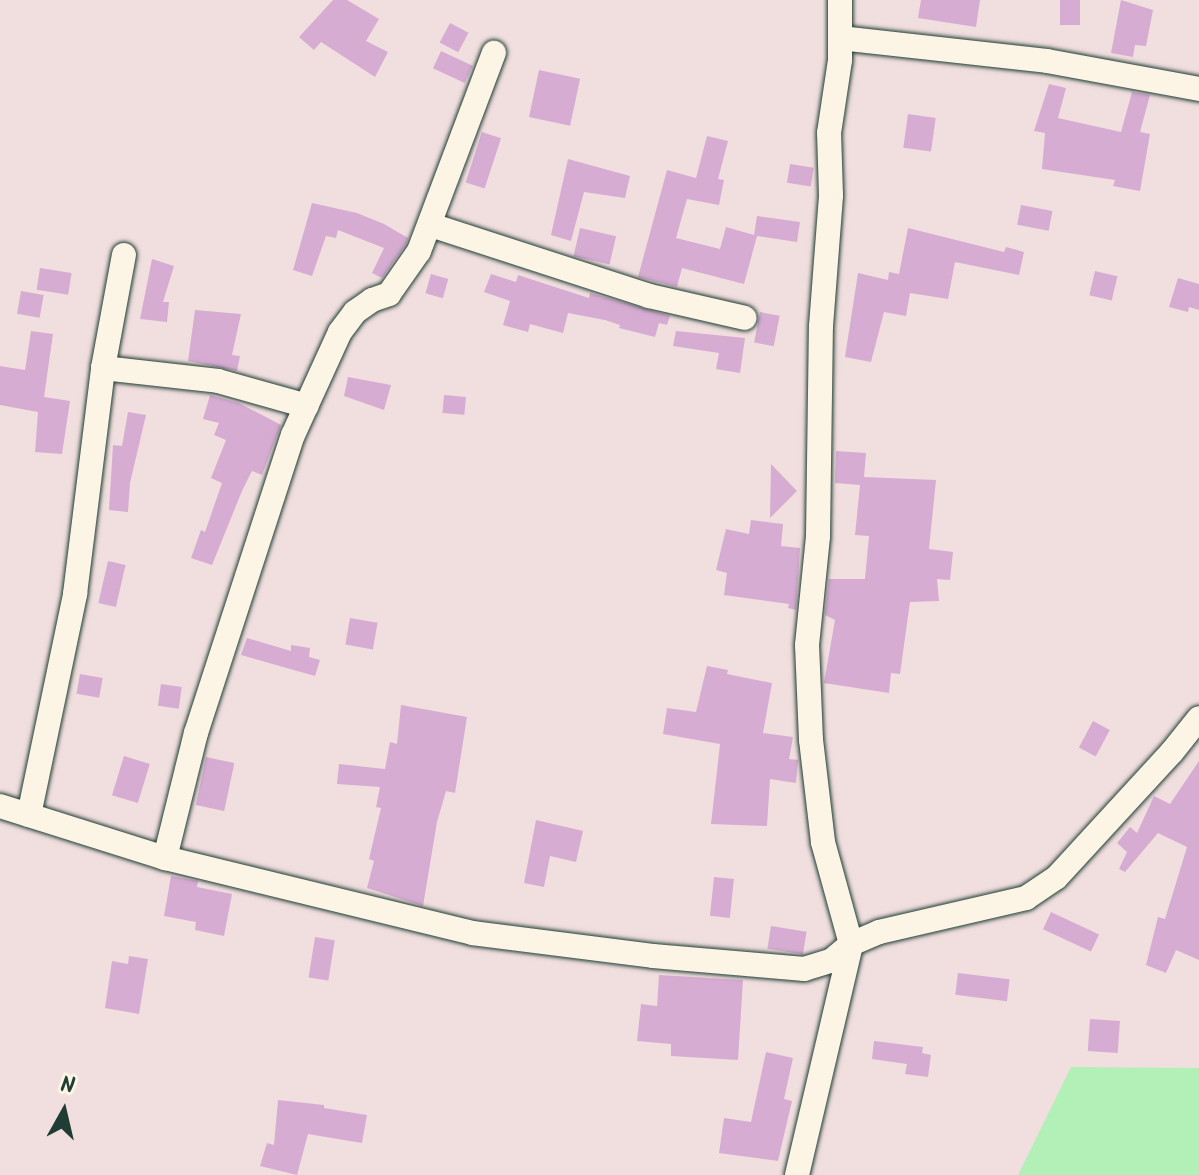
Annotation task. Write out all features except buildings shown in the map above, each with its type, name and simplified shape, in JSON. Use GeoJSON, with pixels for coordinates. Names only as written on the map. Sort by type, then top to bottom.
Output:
{"type":"FeatureCollection","features":[{"type":"Feature","properties":{"kind":"street"},"geometry":{"type":"LineString","coordinates":[[797,1175],[851,944],[823,842],[811,740],[807,645],[818,536],[821,326],[831,195],[829,133],[840,60],[840,0]]}},
{"type":"Feature","properties":{"kind":"street"},"geometry":{"type":"LineString","coordinates":[[840,38],[1047,61],[1199,89]]}},
{"type":"Feature","properties":{"kind":"street"},"geometry":{"type":"LineString","coordinates":[[165,858],[196,733],[260,531],[307,406],[340,332],[355,312],[372,300],[389,294],[401,281],[431,225],[494,53]]}},
{"type":"Feature","properties":{"kind":"street"},"geometry":{"type":"LineString","coordinates":[[431,225],[649,296],[745,318]]}},
{"type":"Feature","properties":{"kind":"street"},"geometry":{"type":"LineString","coordinates":[[29,815],[75,594],[103,368],[124,255]]}},
{"type":"Feature","properties":{"kind":"street"},"geometry":{"type":"LineString","coordinates":[[103,368],[218,381],[307,406]]}},
{"type":"Feature","properties":{"kind":"street"},"geometry":{"type":"LineString","coordinates":[[0,806],[165,858],[472,933],[638,954],[804,969],[831,961],[851,944],[879,932],[976,913],[1026,898],[1056,878],[1172,752],[1199,718]]}},
{"type":"Feature","properties":{"kind":"green space"},"geometry":{"type":"Polygon","coordinates":[[[1071,1067],[1199,1068],[1199,1175],[1018,1175],[1071,1067]]]}}]}
